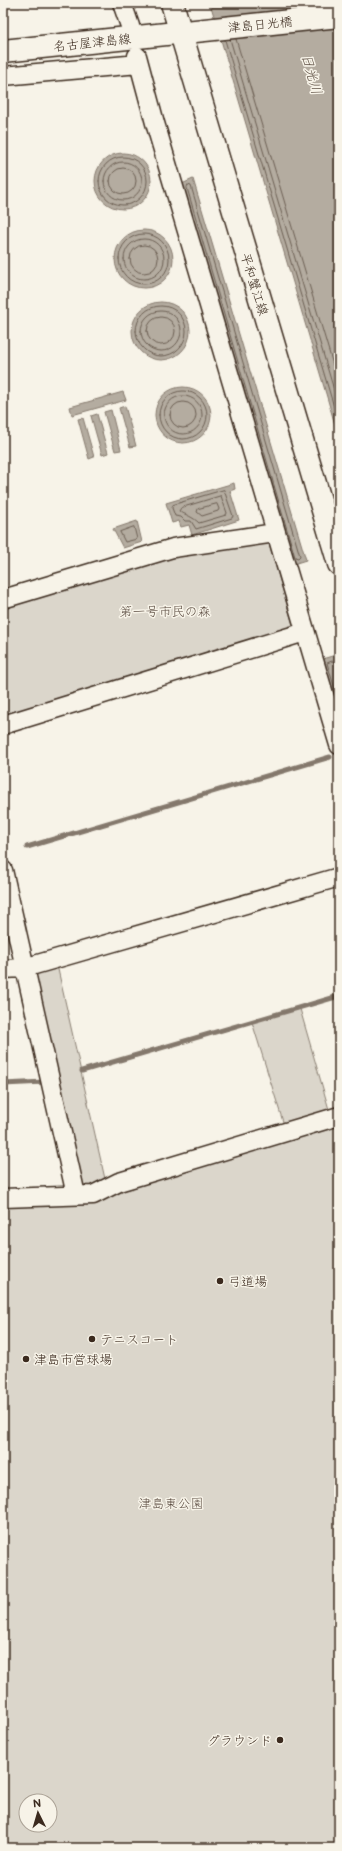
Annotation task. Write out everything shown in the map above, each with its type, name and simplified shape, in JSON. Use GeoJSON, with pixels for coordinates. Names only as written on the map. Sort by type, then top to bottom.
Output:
{"type":"FeatureCollection","features":[{"type":"Feature","properties":{"kind":"main road","name":"平和蟹江線"},"geometry":{"type":"LineString","coordinates":[[172,3],[339,564]]}},
{"type":"Feature","properties":{"kind":"main road","name":"津島日光橋"},"geometry":{"type":"LineString","coordinates":[[180,32],[339,16]]}},
{"type":"Feature","properties":{"kind":"main road","name":"名古屋津島線"},"geometry":{"type":"LineString","coordinates":[[3,51],[180,32]]}},
{"type":"Feature","properties":{"kind":"street"},"geometry":{"type":"LineString","coordinates":[[122,3],[130,26]]}},
{"type":"Feature","properties":{"kind":"street"},"geometry":{"type":"LineString","coordinates":[[3,76],[138,60],[275,533],[339,745]]}},
{"type":"Feature","properties":{"kind":"street"},"geometry":{"type":"LineString","coordinates":[[3,598],[173,548],[275,533]]}},
{"type":"Feature","properties":{"kind":"street"},"geometry":{"type":"LineString","coordinates":[[3,725],[305,632]]}},
{"type":"Feature","properties":{"kind":"street"},"geometry":{"type":"LineString","coordinates":[[3,870],[76,1195]]}},
{"type":"Feature","properties":{"kind":"street"},"geometry":{"type":"LineString","coordinates":[[3,969],[24,968],[339,876]]}},
{"type":"Feature","properties":{"kind":"street"},"geometry":{"type":"LineString","coordinates":[[3,1198],[93,1195],[119,1182],[339,1116]]}},
{"type":"Feature","properties":{"kind":"green space","name":"第一号市民の森"},"geometry":{"type":"Polygon","coordinates":[[[268,540],[293,625],[289,631],[3,717],[3,605],[155,557],[268,540]]]}},
{"type":"Feature","properties":{"kind":"green space","name":"津島東公園"},"geometry":{"type":"Polygon","coordinates":[[[57,965],[105,1179],[115,1190],[284,1125],[252,1022],[300,1009],[330,1113],[339,1125],[339,1848],[3,1848],[3,1204],[68,1202],[31,972],[57,965]]]}},
{"type":"Feature","properties":{"kind":"water","name":"日光川"},"geometry":{"type":"Polygon","coordinates":[[[210,3],[339,3],[339,439],[327,397],[210,3]]]}},
{"type":"Feature","properties":{"kind":"water"},"geometry":{"type":"Polygon","coordinates":[[[117,153],[129,153],[139,157],[147,165],[151,175],[151,187],[147,197],[139,205],[129,209],[117,209],[107,205],[99,197],[95,187],[95,175],[99,165],[107,157],[117,153]]]}},
{"type":"Feature","properties":{"kind":"water"},"geometry":{"type":"Polygon","coordinates":[[[193,179],[306,560],[293,564],[182,184],[193,179]]]}},
{"type":"Feature","properties":{"kind":"water"},"geometry":{"type":"Polygon","coordinates":[[[138,230],[150,230],[165,238],[173,253],[173,265],[165,280],[150,288],[138,288],[123,280],[115,265],[115,253],[123,238],[138,230]]]}},
{"type":"Feature","properties":{"kind":"water"},"geometry":{"type":"Polygon","coordinates":[[[161,302],[172,304],[185,315],[188,320],[190,331],[188,342],[177,355],[172,358],[161,360],[150,358],[137,347],[134,342],[132,331],[134,320],[145,307],[150,304],[161,302]]]}},
{"type":"Feature","properties":{"kind":"water"},"geometry":{"type":"Polygon","coordinates":[[[177,387],[189,387],[199,391],[207,399],[211,409],[211,421],[207,431],[199,439],[189,443],[177,443],[167,439],[159,431],[155,421],[155,409],[159,399],[167,391],[177,387]]]}},
{"type":"Feature","properties":{"kind":"water"},"geometry":{"type":"Polygon","coordinates":[[[123,392],[126,400],[72,415],[70,407],[123,392]]]}},
{"type":"Feature","properties":{"kind":"water"},"geometry":{"type":"Polygon","coordinates":[[[125,406],[136,446],[130,447],[119,408],[125,406]]]}},
{"type":"Feature","properties":{"kind":"water"},"geometry":{"type":"Polygon","coordinates":[[[111,410],[121,450],[115,451],[104,412],[111,410]]]}},
{"type":"Feature","properties":{"kind":"water"},"geometry":{"type":"Polygon","coordinates":[[[97,414],[108,453],[102,455],[91,416],[97,414]]]}},
{"type":"Feature","properties":{"kind":"water"},"geometry":{"type":"Polygon","coordinates":[[[83,418],[94,457],[89,459],[78,419],[83,418]]]}},
{"type":"Feature","properties":{"kind":"water"},"geometry":{"type":"Polygon","coordinates":[[[234,483],[235,489],[230,491],[239,520],[192,535],[189,525],[181,527],[179,521],[172,523],[166,503],[234,483]]]}},
{"type":"Feature","properties":{"kind":"water"},"geometry":{"type":"Polygon","coordinates":[[[137,521],[142,542],[123,548],[113,529],[137,521]]]}},
{"type":"Feature","properties":{"kind":"water"},"geometry":{"type":"Polygon","coordinates":[[[336,655],[339,666],[339,716],[322,659],[336,655]]]}},
{"type":"Feature","properties":{"kind":"waterway"},"geometry":{"type":"LineString","coordinates":[[27,847],[330,757]]}},
{"type":"Feature","properties":{"kind":"waterway"},"geometry":{"type":"LineString","coordinates":[[82,1071],[339,996]]}},
{"type":"Feature","properties":{"kind":"waterway"},"geometry":{"type":"LineString","coordinates":[[3,1084],[45,1082]]}},
{"type":"Feature","properties":{"kind":"place","name":"弓道場"},"geometry":{"type":"Point","coordinates":[220,1281]}},
{"type":"Feature","properties":{"kind":"place","name":"テニスコート"},"geometry":{"type":"Point","coordinates":[92,1339]}},
{"type":"Feature","properties":{"kind":"place","name":"津島市営球場"},"geometry":{"type":"Point","coordinates":[26,1359]}},
{"type":"Feature","properties":{"kind":"place","name":"グラウンド"},"geometry":{"type":"Point","coordinates":[280,1740]}}]}
